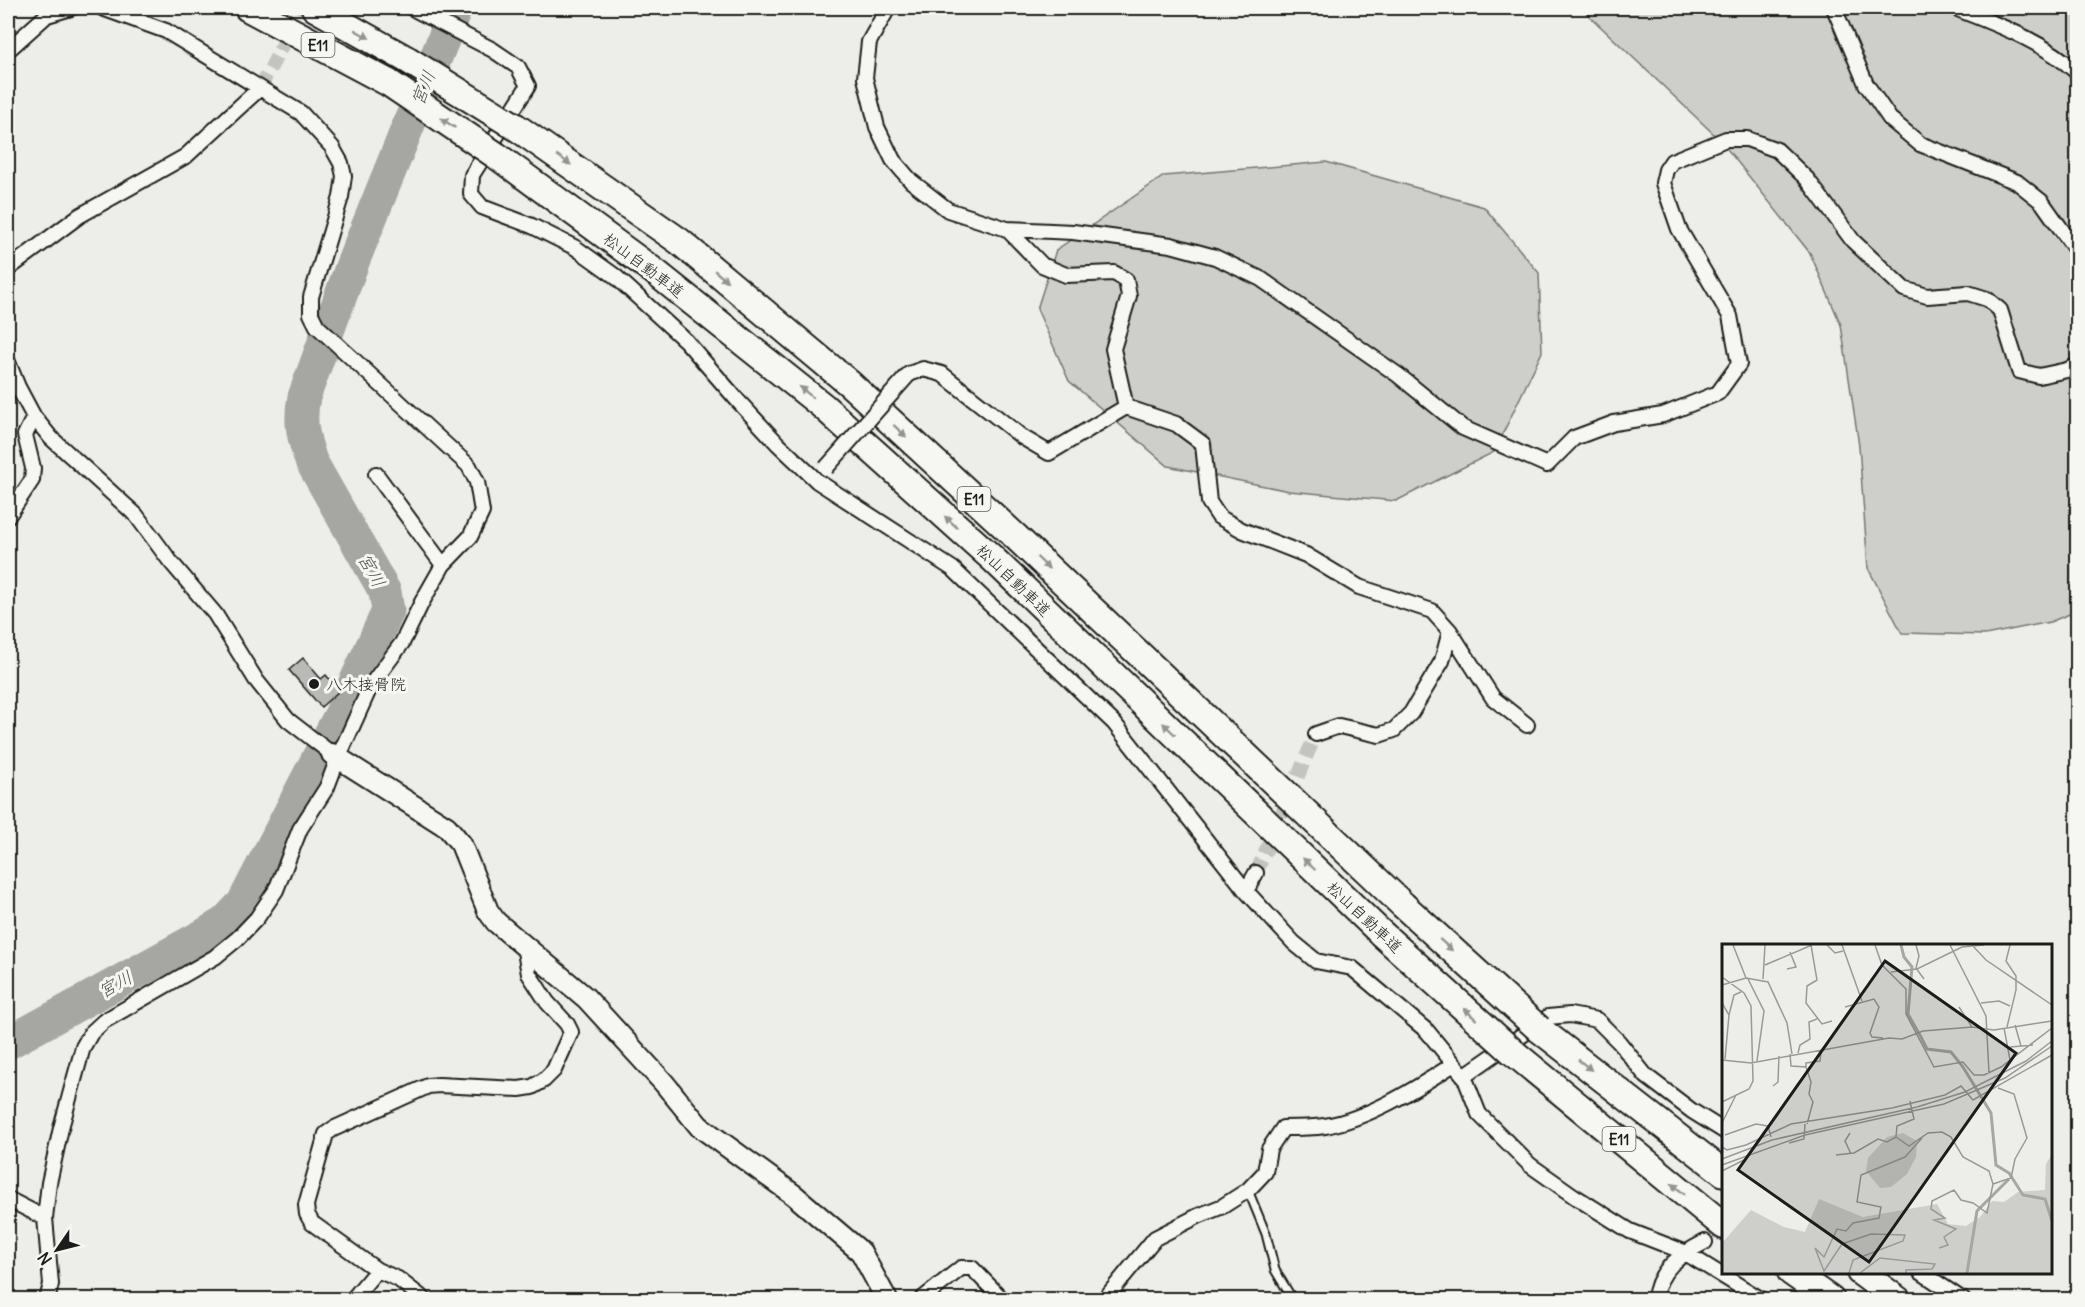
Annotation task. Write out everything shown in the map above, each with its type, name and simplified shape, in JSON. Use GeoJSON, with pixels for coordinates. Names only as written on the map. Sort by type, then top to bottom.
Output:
{"type":"FeatureCollection","features":[{"type":"Feature","properties":{"kind":"highway","name":"松山自動車道"},"geometry":{"type":"LineString","coordinates":[[248,8],[389,83],[496,156],[655,272],[824,407],[992,558],[1382,934],[1714,1234]]}},
{"type":"Feature","properties":{"kind":"highway","name":"松山自動車道"},"geometry":{"type":"LineString","coordinates":[[315,8],[408,60],[516,127],[679,241],[850,384],[1016,537],[1403,906],[1539,1029],[1722,1171]]}},
{"type":"Feature","properties":{"kind":"highway"},"geometry":{"type":"LineString","coordinates":[[1794,1274],[1831,1299]]}},
{"type":"Feature","properties":{"kind":"highway"},"geometry":{"type":"LineString","coordinates":[[1863,1274],[1898,1299]]}},
{"type":"Feature","properties":{"kind":"street"},"geometry":{"type":"LineString","coordinates":[[8,50],[47,15],[71,8]]}},
{"type":"Feature","properties":{"kind":"street"},"geometry":{"type":"LineString","coordinates":[[48,1299],[51,1284],[45,1218],[49,1183],[83,1047],[90,1033],[104,1021],[214,957],[237,939],[257,918],[276,890],[300,829],[327,787],[329,752],[371,685],[402,643],[443,565],[470,537],[482,512],[477,482],[469,466],[317,326],[311,314],[311,297],[341,197],[344,176],[341,163],[332,147],[301,113],[166,31],[102,8]]}},
{"type":"Feature","properties":{"kind":"street"},"geometry":{"type":"LineString","coordinates":[[412,8],[493,50],[518,67],[528,86],[472,175],[471,194],[482,207],[532,226],[576,248],[615,276],[686,341],[754,419],[817,480],[953,569],[1114,723],[1246,891],[1293,943],[1316,961],[1352,968],[1427,1031],[1464,1076],[1479,1114],[1530,1166],[1630,1231],[1684,1252],[1762,1299]]}},
{"type":"Feature","properties":{"kind":"street"},"geometry":{"type":"LineString","coordinates":[[888,8],[870,42],[865,78],[877,127],[893,160],[911,181],[948,210],[1007,229],[1073,232],[1171,245],[1215,257],[1262,279],[1398,375],[1463,428],[1547,465],[1574,438],[1614,423],[1663,415],[1718,393],[1739,364],[1730,316],[1679,229],[1663,183],[1672,161],[1726,140],[1747,140],[1777,150],[1807,178],[1853,241],[1904,289],[1927,296],[1968,293],[1987,299],[2000,310],[2019,371],[2039,376],[2067,370],[2078,365]]}},
{"type":"Feature","properties":{"kind":"street"},"geometry":{"type":"LineString","coordinates":[[1834,8],[1866,84],[1890,119],[1920,144],[2017,182],[2042,202],[2078,253]]}},
{"type":"Feature","properties":{"kind":"street"},"geometry":{"type":"LineString","coordinates":[[1955,8],[2015,32],[2078,72]]}},
{"type":"Feature","properties":{"kind":"street"},"geometry":{"type":"LineString","coordinates":[[8,268],[79,216],[186,156],[260,88]]}},
{"type":"Feature","properties":{"kind":"street"},"geometry":{"type":"LineString","coordinates":[[1007,229],[1042,265],[1066,275],[1114,273],[1126,280],[1129,296],[1113,349],[1126,407]]}},
{"type":"Feature","properties":{"kind":"street"},"geometry":{"type":"LineString","coordinates":[[8,362],[34,417],[51,438],[136,515],[170,561],[215,614],[256,680],[288,720],[329,752],[447,827],[461,844],[488,911],[496,922],[586,998],[664,1083],[699,1126],[794,1195],[861,1252],[887,1299]]}},
{"type":"Feature","properties":{"kind":"street"},"geometry":{"type":"LineString","coordinates":[[817,480],[909,374],[923,369],[942,374],[1022,437],[1049,453],[1126,407],[1176,424],[1203,444],[1209,502],[1220,517],[1242,530],[1306,555],[1359,587],[1432,611],[1450,631],[1493,698],[1527,725]]}},
{"type":"Feature","properties":{"kind":"street"},"geometry":{"type":"LineString","coordinates":[[8,516],[32,480],[33,468],[25,435],[34,417]]}},
{"type":"Feature","properties":{"kind":"street"},"geometry":{"type":"LineString","coordinates":[[376,474],[443,565]]}},
{"type":"Feature","properties":{"kind":"street"},"geometry":{"type":"LineString","coordinates":[[1316,734],[1339,726],[1378,735],[1394,730],[1411,713],[1442,661],[1450,631]]}},
{"type":"Feature","properties":{"kind":"street"},"geometry":{"type":"LineString","coordinates":[[1246,891],[1256,873]]}},
{"type":"Feature","properties":{"kind":"street"},"geometry":{"type":"LineString","coordinates":[[425,1299],[398,1279],[377,1270],[312,1223],[307,1214],[306,1205],[326,1134],[428,1086],[519,1089],[532,1087],[554,1070],[571,1032],[529,974],[524,946]]}},
{"type":"Feature","properties":{"kind":"street"},"geometry":{"type":"LineString","coordinates":[[1464,1076],[1548,1017],[1570,1015],[1597,1020],[1619,1042],[1646,1076],[1692,1112],[1722,1130]]}},
{"type":"Feature","properties":{"kind":"street"},"geometry":{"type":"LineString","coordinates":[[1104,1299],[1155,1238],[1223,1206],[1248,1190],[1265,1172],[1269,1149],[1283,1128],[1326,1126],[1367,1113],[1401,1097],[1454,1064]]}},
{"type":"Feature","properties":{"kind":"street"},"geometry":{"type":"LineString","coordinates":[[8,1199],[45,1218]]}},
{"type":"Feature","properties":{"kind":"street"},"geometry":{"type":"LineString","coordinates":[[1655,1299],[1656,1287],[1666,1270],[1684,1252],[1714,1234]]}},
{"type":"Feature","properties":{"kind":"street"},"geometry":{"type":"LineString","coordinates":[[921,1299],[961,1268],[972,1268],[1003,1299]]}},
{"type":"Feature","properties":{"kind":"street"},"geometry":{"type":"LineString","coordinates":[[352,1299],[377,1270]]}},
{"type":"Feature","properties":{"kind":"street"},"geometry":{"type":"LineString","coordinates":[[1924,1274],[1963,1299]]}},
{"type":"Feature","properties":{"kind":"lane"},"geometry":{"type":"LineString","coordinates":[[1248,1190],[1266,1234],[1275,1270],[1293,1299]]}},
{"type":"Feature","properties":{"kind":"shaded area"},"geometry":{"type":"Polygon","coordinates":[[[1581,8],[2077,8],[2077,611],[2050,622],[1985,635],[1902,633],[1868,568],[1859,446],[1841,325],[1810,253],[1720,140],[1581,8]]]}},
{"type":"Feature","properties":{"kind":"shaded area"},"geometry":{"type":"Polygon","coordinates":[[[1326,162],[1484,207],[1539,273],[1542,352],[1494,452],[1396,501],[1289,491],[1168,466],[1069,381],[1037,309],[1056,250],[1164,176],[1326,162]]]}},
{"type":"Feature","properties":{"kind":"building"},"geometry":{"type":"Polygon","coordinates":[[[303,658],[321,679],[326,675],[339,691],[321,707],[289,670],[303,658]]]}},
{"type":"Feature","properties":{"kind":"waterway","name":"宮川"},"geometry":{"type":"LineString","coordinates":[[8,1043],[202,936],[225,922],[243,903],[341,713],[388,611],[385,592],[311,461],[303,429],[302,414],[304,397],[353,262],[456,8]]}},
{"type":"Feature","properties":{"kind":"tunnel"},"geometry":{"type":"LineString","coordinates":[[260,88],[302,8]]}},
{"type":"Feature","properties":{"kind":"tunnel"},"geometry":{"type":"LineString","coordinates":[[1256,873],[1316,734]]}},
{"type":"Feature","properties":{"kind":"place","name":"八木接骨院"},"geometry":{"type":"Point","coordinates":[314,684]}}]}
